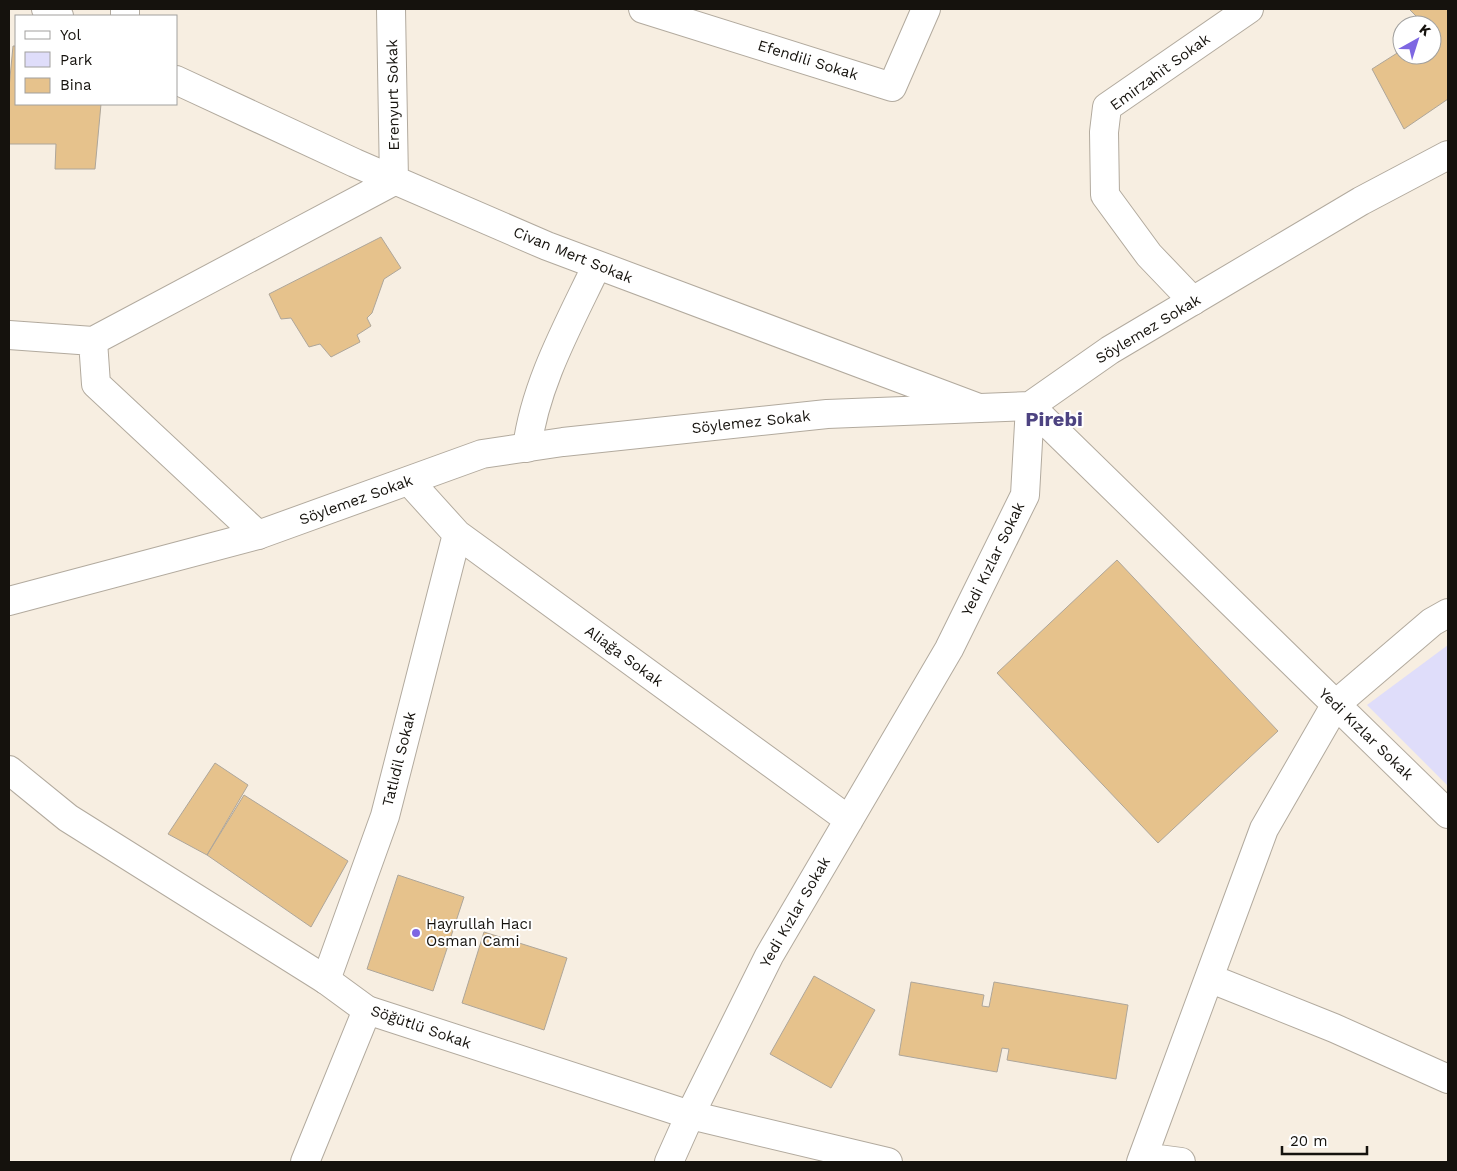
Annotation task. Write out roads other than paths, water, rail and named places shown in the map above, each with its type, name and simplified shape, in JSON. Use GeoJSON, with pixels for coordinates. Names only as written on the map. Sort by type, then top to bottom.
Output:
{"type":"FeatureCollection","features":[{"type":"Feature","properties":{"kind":"street"},"geometry":{"type":"LineString","coordinates":[[46,9],[57,15]]}},
{"type":"Feature","properties":{"kind":"street","name":"Erenyurt Sokak"},"geometry":{"type":"LineString","coordinates":[[391,9],[394,181]]}},
{"type":"Feature","properties":{"kind":"street","name":"Efendili Sokak"},"geometry":{"type":"LineString","coordinates":[[643,9],[683,15],[892,87],[926,9]]}},
{"type":"Feature","properties":{"kind":"street","name":"Emirzahit Sokak"},"geometry":{"type":"LineString","coordinates":[[1193,301],[1149,255],[1105,195],[1104,132],[1106,107],[1249,9]]}},
{"type":"Feature","properties":{"kind":"street","name":"Civan Mert Sokak"},"geometry":{"type":"LineString","coordinates":[[178,81],[394,181],[597,266],[980,408]]}},
{"type":"Feature","properties":{"kind":"street","name":"Söylemez Sokak"},"geometry":{"type":"LineString","coordinates":[[9,601],[258,535],[482,454],[827,414],[1030,406],[1110,350],[1361,201],[1448,155]]}},
{"type":"Feature","properties":{"kind":"street"},"geometry":{"type":"LineString","coordinates":[[9,335],[93,341],[394,181]]}},
{"type":"Feature","properties":{"kind":"street"},"geometry":{"type":"LineString","coordinates":[[527,448],[534,408],[559,344],[597,266]]}},
{"type":"Feature","properties":{"kind":"street"},"geometry":{"type":"LineString","coordinates":[[93,341],[96,384],[258,535]]}},
{"type":"Feature","properties":{"kind":"street","name":"Yedi Kızlar Sokak"},"geometry":{"type":"LineString","coordinates":[[1030,406],[1448,814]]}},
{"type":"Feature","properties":{"kind":"street","name":"Yedi Kızlar Sokak"},"geometry":{"type":"LineString","coordinates":[[669,1162],[690,1115],[769,956],[949,649],[1025,495],[1030,406]]}},
{"type":"Feature","properties":{"kind":"street","name":"Aliağa Sokak"},"geometry":{"type":"LineString","coordinates":[[409,481],[457,534],[849,820]]}},
{"type":"Feature","properties":{"kind":"street","name":"Tatlıdil Sokak"},"geometry":{"type":"LineString","coordinates":[[326,980],[385,816],[457,534]]}},
{"type":"Feature","properties":{"kind":"street"},"geometry":{"type":"LineString","coordinates":[[1181,1162],[1142,1160],[1264,829],[1336,704],[1432,622],[1448,613]]}},
{"type":"Feature","properties":{"kind":"street","name":"Söğütlü Sokak"},"geometry":{"type":"LineString","coordinates":[[9,770],[68,818],[326,980],[367,1010],[690,1115],[888,1162]]}},
{"type":"Feature","properties":{"kind":"street"},"geometry":{"type":"LineString","coordinates":[[1209,978],[1334,1028],[1448,1080]]}},
{"type":"Feature","properties":{"kind":"street"},"geometry":{"type":"LineString","coordinates":[[306,1162],[367,1010]]}},
{"type":"Feature","properties":{"kind":"place","name":"Hayrullah Hacı Osman Cami"},"geometry":{"type":"Point","coordinates":[416,933]}},
{"type":"Feature","properties":{"kind":"district","name":"Pirebi"},"geometry":{"type":"Point","coordinates":[1054,419]}}]}
